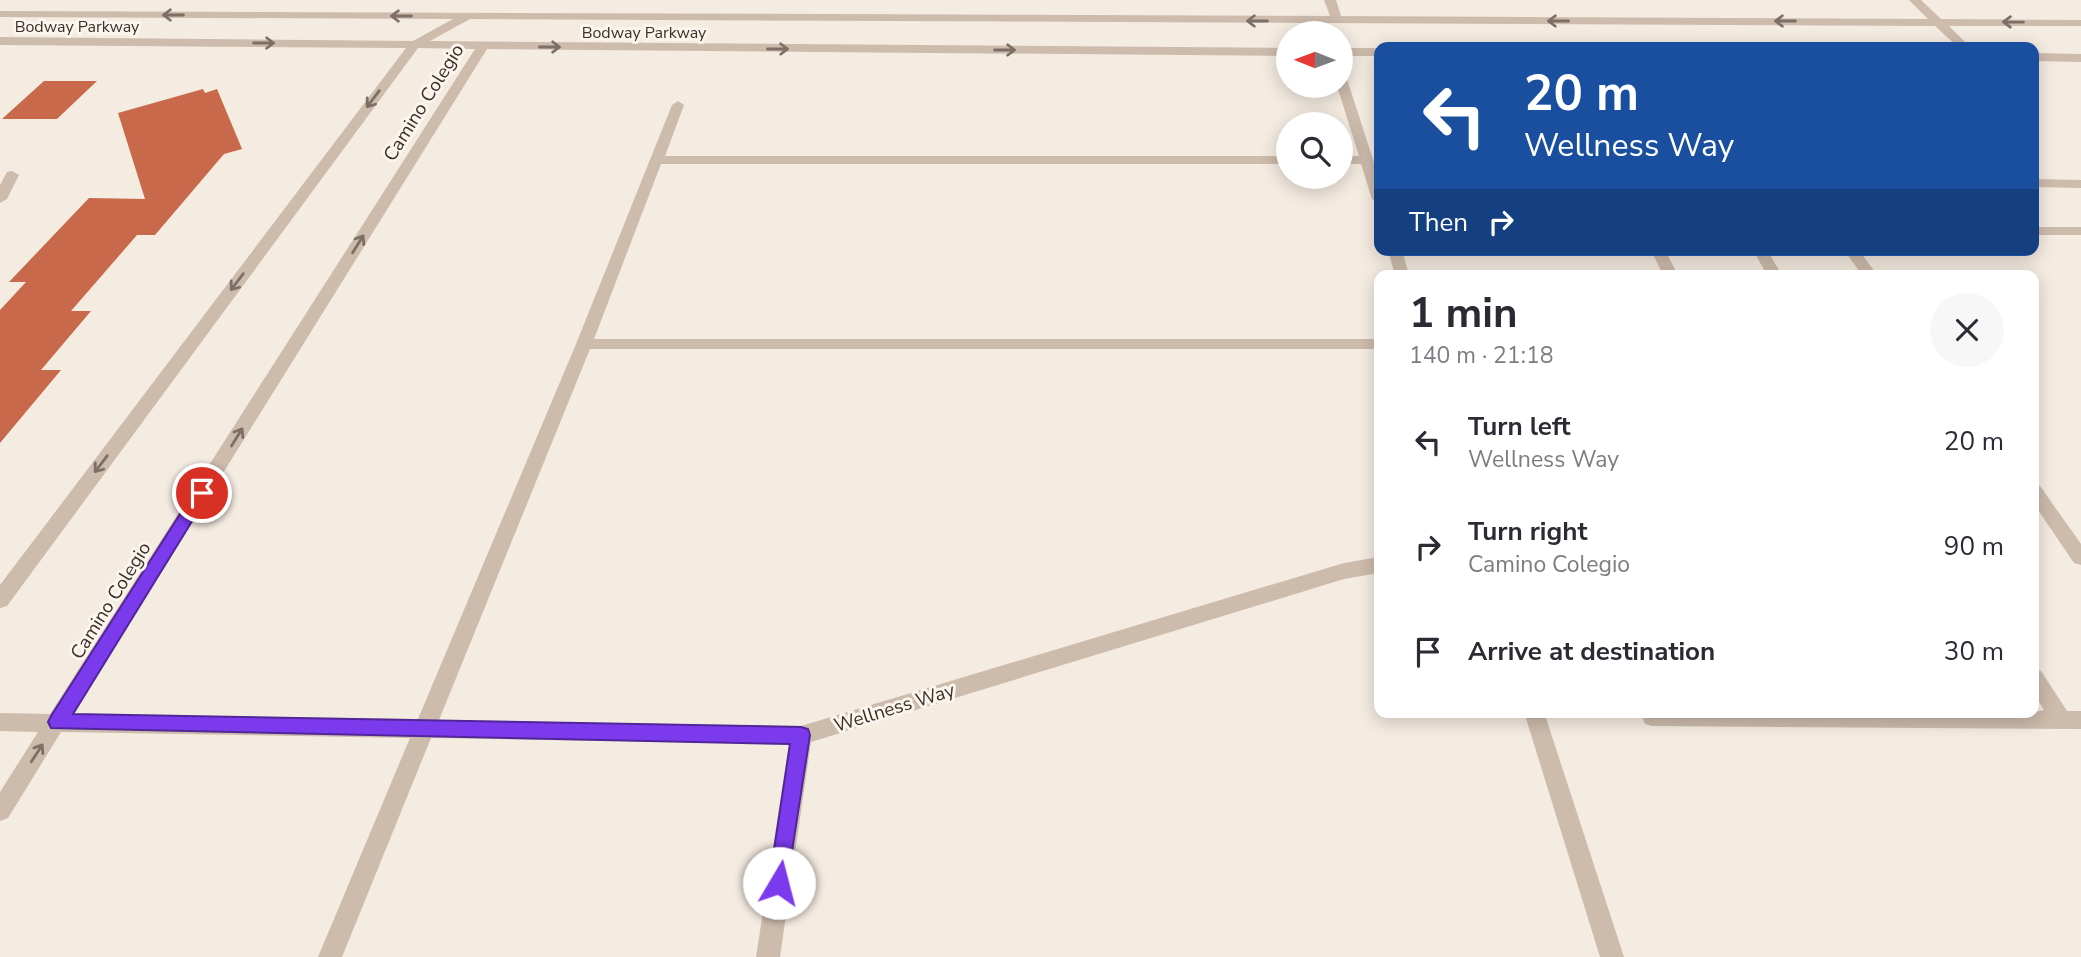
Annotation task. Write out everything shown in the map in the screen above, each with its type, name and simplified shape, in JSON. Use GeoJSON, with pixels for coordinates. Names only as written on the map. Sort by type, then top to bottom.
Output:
{"type":"FeatureCollection","features":[{"type":"Feature","properties":{"kind":"street"},"geometry":{"type":"LineString","coordinates":[[1330,0],[1337,21]]}},
{"type":"Feature","properties":{"kind":"street"},"geometry":{"type":"LineString","coordinates":[[1915,0],[1959,42]]}},
{"type":"Feature","properties":{"kind":"street","name":"Bodway Parkway"},"geometry":{"type":"LineString","coordinates":[[0,14],[475,31],[1276,52]]}},
{"type":"Feature","properties":{"kind":"street","name":"Bodway Parkway"},"geometry":{"type":"LineString","coordinates":[[1353,21],[2081,23]]}},
{"type":"Feature","properties":{"kind":"street","name":"Bodway Parkway"},"geometry":{"type":"LineString","coordinates":[[0,41],[414,45],[475,31],[1276,22]]}},
{"type":"Feature","properties":{"kind":"street","name":"Camino Colegio"},"geometry":{"type":"LineString","coordinates":[[0,600],[414,45],[475,31]]}},
{"type":"Feature","properties":{"kind":"street","name":"Camino Colegio"},"geometry":{"type":"LineString","coordinates":[[0,811],[57,722],[475,31]]}},
{"type":"Feature","properties":{"kind":"street"},"geometry":{"type":"LineString","coordinates":[[1353,52],[1374,52]]}},
{"type":"Feature","properties":{"kind":"street"},"geometry":{"type":"LineString","coordinates":[[2039,57],[2081,58]]}},
{"type":"Feature","properties":{"kind":"street"},"geometry":{"type":"LineString","coordinates":[[1347,98],[1374,183]]}},
{"type":"Feature","properties":{"kind":"street"},"geometry":{"type":"LineString","coordinates":[[330,957],[584,344],[678,105]]}},
{"type":"Feature","properties":{"kind":"street"},"geometry":{"type":"LineString","coordinates":[[658,160],[1276,160]]}},
{"type":"Feature","properties":{"kind":"street"},"geometry":{"type":"LineString","coordinates":[[1353,160],[1367,160]]}},
{"type":"Feature","properties":{"kind":"street"},"geometry":{"type":"LineString","coordinates":[[0,199],[12,175]]}},
{"type":"Feature","properties":{"kind":"street"},"geometry":{"type":"LineString","coordinates":[[2039,183],[2081,184]]}},
{"type":"Feature","properties":{"kind":"street"},"geometry":{"type":"LineString","coordinates":[[2039,227],[2081,231]]}},
{"type":"Feature","properties":{"kind":"street"},"geometry":{"type":"LineString","coordinates":[[1856,256],[1866,270]]}},
{"type":"Feature","properties":{"kind":"street"},"geometry":{"type":"LineString","coordinates":[[584,344],[1374,344]]}},
{"type":"Feature","properties":{"kind":"street"},"geometry":{"type":"LineString","coordinates":[[2039,498],[2081,558]]}},
{"type":"Feature","properties":{"kind":"street","name":"Wellness Way"},"geometry":{"type":"LineString","coordinates":[[0,722],[801,735],[1344,571],[1374,566]]}},
{"type":"Feature","properties":{"kind":"street"},"geometry":{"type":"LineString","coordinates":[[2039,683],[2071,720]]}},
{"type":"Feature","properties":{"kind":"street"},"geometry":{"type":"LineString","coordinates":[[1536,718],[1612,957]]}},
{"type":"Feature","properties":{"kind":"street"},"geometry":{"type":"LineString","coordinates":[[2007,718],[2071,720]]}},
{"type":"Feature","properties":{"kind":"street"},"geometry":{"type":"LineString","coordinates":[[768,957],[801,735]]}},
{"type":"Feature","properties":{"kind":"building"},"geometry":{"type":"Polygon","coordinates":[[[44,81],[97,81],[57,119],[2,119],[44,81]]]}},
{"type":"Feature","properties":{"kind":"building"},"geometry":{"type":"Polygon","coordinates":[[[203,89],[205,93],[217,89],[242,149],[224,154],[155,235],[137,235],[71,311],[91,311],[41,370],[61,370],[0,443],[0,310],[26,282],[9,282],[89,198],[145,199],[118,113],[203,89]]]}},
{"type":"Feature","properties":{"kind":"route"},"geometry":{"type":"LineString","coordinates":[[202,493],[57,722],[801,735],[779,883]]}}]}
